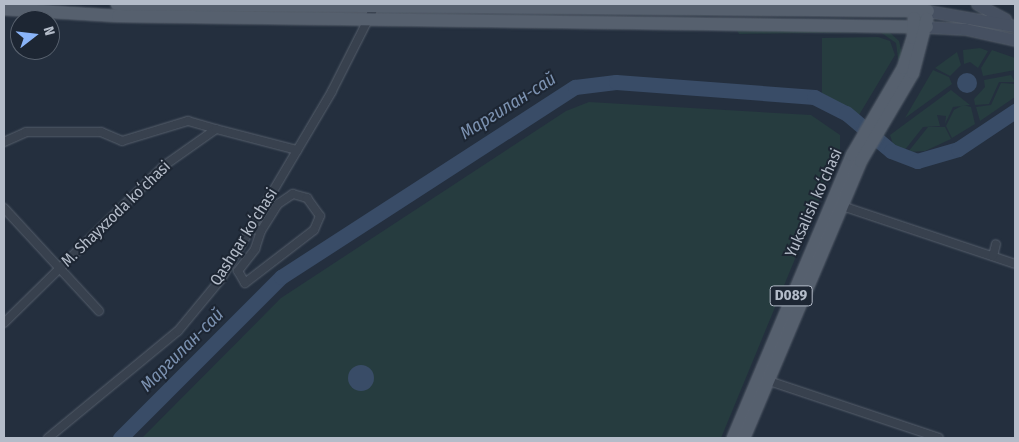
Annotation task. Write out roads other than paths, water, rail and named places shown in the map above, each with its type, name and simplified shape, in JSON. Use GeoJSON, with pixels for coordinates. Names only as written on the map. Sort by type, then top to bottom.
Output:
{"type":"FeatureCollection","features":[{"type":"Feature","properties":{"kind":"main road"},"geometry":{"type":"LineString","coordinates":[[117,4],[930,6],[1015,25]]}},
{"type":"Feature","properties":{"kind":"main road"},"geometry":{"type":"LineString","coordinates":[[977,4],[1015,25]]}},
{"type":"Feature","properties":{"kind":"main road","name":"Yuksalish koʻchasi"},"geometry":{"type":"LineString","coordinates":[[875,125],[913,73],[927,27],[930,6]]}},
{"type":"Feature","properties":{"kind":"main road","name":"Yuksalish koʻchasi"},"geometry":{"type":"LineString","coordinates":[[733,438],[857,158],[903,68],[914,26],[913,7]]}},
{"type":"Feature","properties":{"kind":"main road"},"geometry":{"type":"LineString","coordinates":[[4,8],[118,16],[371,17],[914,26],[965,29],[1015,40]]}},
{"type":"Feature","properties":{"kind":"main road","name":"Yuksalish koʻchasi"},"geometry":{"type":"LineString","coordinates":[[744,438],[842,206],[857,158]]}},
{"type":"Feature","properties":{"kind":"street","name":"Qashqar koʻchasi"},"geometry":{"type":"LineString","coordinates":[[48,438],[178,332],[221,279],[297,150],[371,17],[376,4]]}},
{"type":"Feature","properties":{"kind":"street"},"geometry":{"type":"LineString","coordinates":[[4,142],[26,132],[101,132],[122,140],[188,121],[297,150]]}},
{"type":"Feature","properties":{"kind":"street","name":"M. Shayxzoda koʻchasi"},"geometry":{"type":"LineString","coordinates":[[4,323],[165,165],[216,129]]}},
{"type":"Feature","properties":{"kind":"street"},"geometry":{"type":"LineString","coordinates":[[293,194],[307,198],[320,216],[314,230],[245,283],[238,271],[255,249],[260,231],[278,204],[293,194]]}},
{"type":"Feature","properties":{"kind":"street"},"geometry":{"type":"LineString","coordinates":[[842,206],[1015,264]]}},
{"type":"Feature","properties":{"kind":"street"},"geometry":{"type":"LineString","coordinates":[[4,208],[99,311]]}},
{"type":"Feature","properties":{"kind":"street"},"geometry":{"type":"LineString","coordinates":[[251,228],[260,231]]}},
{"type":"Feature","properties":{"kind":"street"},"geometry":{"type":"LineString","coordinates":[[993,256],[996,244]]}},
{"type":"Feature","properties":{"kind":"street"},"geometry":{"type":"LineString","coordinates":[[769,381],[939,438]]}},
{"type":"Feature","properties":{"kind":"water"},"geometry":{"type":"Polygon","coordinates":[[[967,73],[974,76],[977,83],[974,90],[967,93],[960,90],[957,83],[960,76],[967,73]]]}},
{"type":"Feature","properties":{"kind":"water"},"geometry":{"type":"Polygon","coordinates":[[[361,365],[370,369],[374,378],[370,387],[361,391],[352,387],[348,378],[352,369],[361,365]]]}},
{"type":"Feature","properties":{"kind":"waterway","name":"Маргилан-сай"},"geometry":{"type":"LineString","coordinates":[[120,438],[281,277],[575,87],[616,82],[814,97],[846,113],[891,151],[917,161],[958,149],[1015,111]]}}]}
